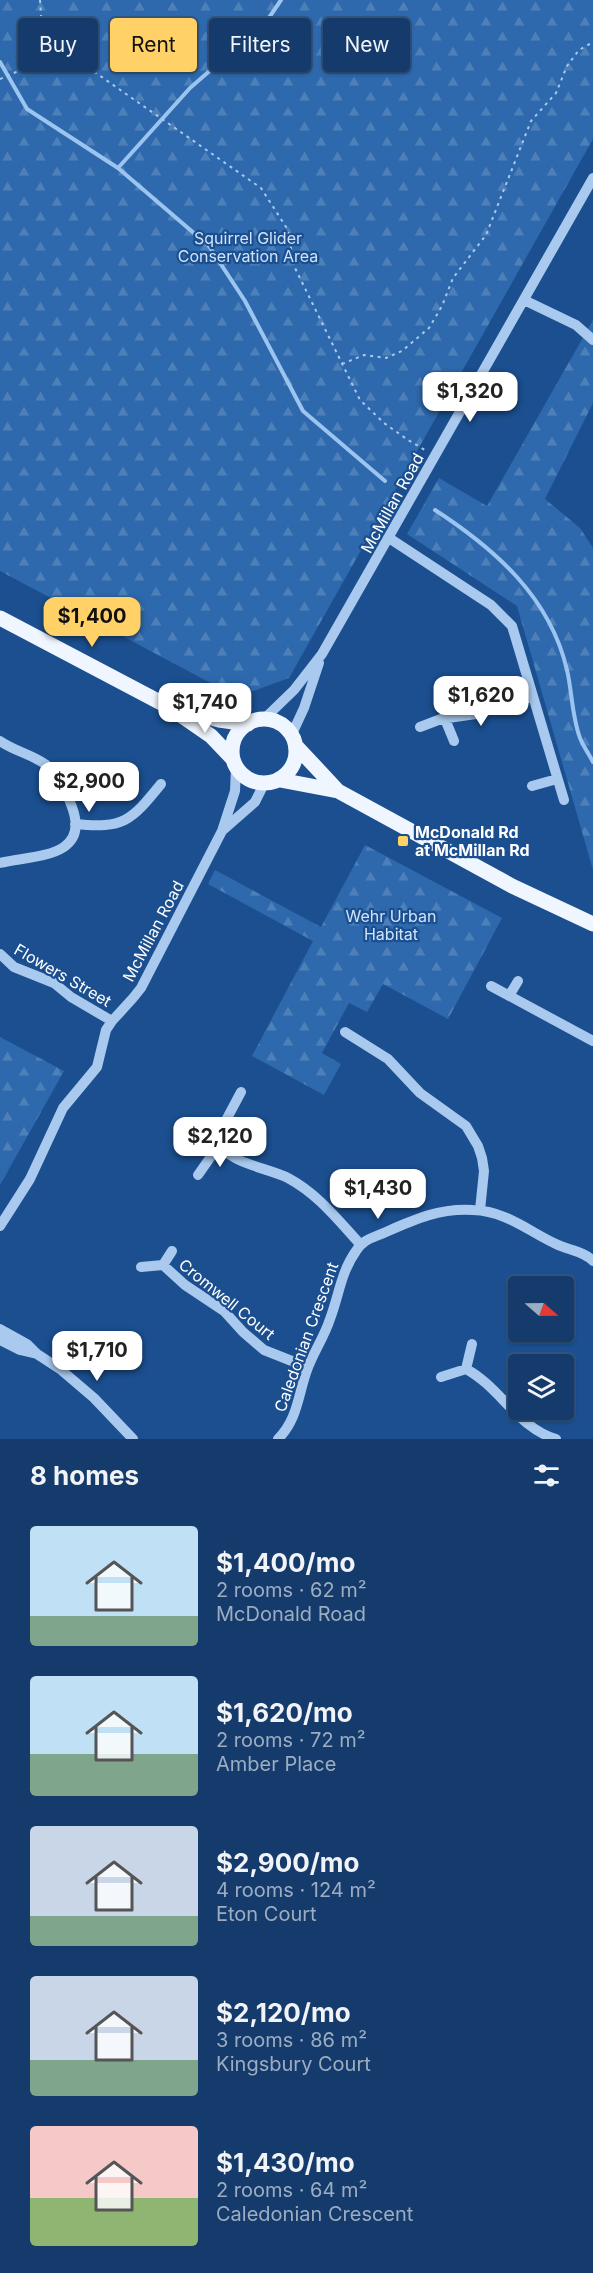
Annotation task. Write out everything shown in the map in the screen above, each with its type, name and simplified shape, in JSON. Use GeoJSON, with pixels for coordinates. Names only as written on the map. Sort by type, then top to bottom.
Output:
{"type":"FeatureCollection","features":[{"type":"Feature","properties":{"kind":"main road"},"geometry":{"type":"LineString","coordinates":[[0,618],[169,707],[211,736],[243,777],[264,784],[280,780],[338,791],[512,886],[593,924]]}},
{"type":"Feature","properties":{"kind":"main road"},"geometry":{"type":"LineString","coordinates":[[169,707],[219,720],[248,724]]}},
{"type":"Feature","properties":{"kind":"main road"},"geometry":{"type":"LineString","coordinates":[[234,763],[235,738],[240,730],[248,724],[264,719],[275,721],[285,726],[294,740],[338,791]]}},
{"type":"Feature","properties":{"kind":"main road"},"geometry":{"type":"LineString","coordinates":[[280,780],[294,765],[294,740]]}},
{"type":"Feature","properties":{"kind":"street","name":"McMillan Road"},"geometry":{"type":"LineString","coordinates":[[264,719],[294,690],[322,654],[593,178]]}},
{"type":"Feature","properties":{"kind":"street"},"geometry":{"type":"LineString","coordinates":[[524,300],[576,325],[593,340]]}},
{"type":"Feature","properties":{"kind":"street"},"geometry":{"type":"LineString","coordinates":[[389,538],[500,611],[512,626],[531,697],[564,800]]}},
{"type":"Feature","properties":{"kind":"street","name":"McMillan Road"},"geometry":{"type":"LineString","coordinates":[[294,740],[322,654]]}},
{"type":"Feature","properties":{"kind":"street"},"geometry":{"type":"LineString","coordinates":[[420,727],[445,719],[476,714],[531,697]]}},
{"type":"Feature","properties":{"kind":"street"},"geometry":{"type":"LineString","coordinates":[[445,719],[454,741]]}},
{"type":"Feature","properties":{"kind":"street"},"geometry":{"type":"LineString","coordinates":[[0,741],[36,759],[57,776],[65,788],[75,817],[71,840],[63,849],[52,854],[0,863]]}},
{"type":"Feature","properties":{"kind":"street","name":"McMillan Road"},"geometry":{"type":"LineString","coordinates":[[0,1226],[30,1179],[63,1108],[97,1067],[106,1030],[141,988],[222,831],[235,791],[234,763]]}},
{"type":"Feature","properties":{"kind":"street"},"geometry":{"type":"LineString","coordinates":[[532,786],[557,779]]}},
{"type":"Feature","properties":{"kind":"street"},"geometry":{"type":"LineString","coordinates":[[75,824],[114,825],[128,819],[139,811],[161,784]]}},
{"type":"Feature","properties":{"kind":"street","name":"McMillan Road"},"geometry":{"type":"LineString","coordinates":[[222,831],[255,801],[264,784]]}},
{"type":"Feature","properties":{"kind":"street"},"geometry":{"type":"LineString","coordinates":[[145,785],[153,794]]}},
{"type":"Feature","properties":{"kind":"street","name":"Flowers Street"},"geometry":{"type":"LineString","coordinates":[[0,954],[14,967],[54,984],[70,997],[112,1021]]}},
{"type":"Feature","properties":{"kind":"street"},"geometry":{"type":"LineString","coordinates":[[509,996],[518,981]]}},
{"type":"Feature","properties":{"kind":"street"},"geometry":{"type":"LineString","coordinates":[[490,986],[593,1041]]}},
{"type":"Feature","properties":{"kind":"street"},"geometry":{"type":"LineString","coordinates":[[345,1032],[388,1059],[420,1093],[466,1126],[482,1158],[484,1171],[480,1210]]}},
{"type":"Feature","properties":{"kind":"street"},"geometry":{"type":"LineString","coordinates":[[241,1092],[216,1138],[219,1145],[244,1162],[286,1177],[301,1185],[328,1209],[360,1244],[369,1237],[433,1213],[461,1209],[480,1210],[513,1220],[556,1244],[592,1259]]}},
{"type":"Feature","properties":{"kind":"street"},"geometry":{"type":"LineString","coordinates":[[198,1175],[219,1145]]}},
{"type":"Feature","properties":{"kind":"street","name":"Caledonian Crescent"},"geometry":{"type":"LineString","coordinates":[[278,1439],[297,1409],[308,1367],[331,1316],[346,1268],[360,1244]]}},
{"type":"Feature","properties":{"kind":"street","name":"Cromwell Court"},"geometry":{"type":"LineString","coordinates":[[163,1265],[172,1251]]}},
{"type":"Feature","properties":{"kind":"street","name":"Cromwell Court"},"geometry":{"type":"LineString","coordinates":[[141,1267],[163,1265],[184,1285],[224,1311],[264,1350],[308,1367]]}},
{"type":"Feature","properties":{"kind":"street"},"geometry":{"type":"LineString","coordinates":[[0,1329],[27,1344],[37,1354],[60,1369],[94,1398],[133,1439]]}},
{"type":"Feature","properties":{"kind":"street"},"geometry":{"type":"LineString","coordinates":[[0,1340],[20,1350],[37,1354]]}},
{"type":"Feature","properties":{"kind":"street"},"geometry":{"type":"LineString","coordinates":[[466,1369],[472,1344]]}},
{"type":"Feature","properties":{"kind":"street"},"geometry":{"type":"LineString","coordinates":[[441,1377],[466,1369]]}},
{"type":"Feature","properties":{"kind":"street"},"geometry":{"type":"LineString","coordinates":[[466,1369],[490,1385],[526,1423],[556,1439]]}},
{"type":"Feature","properties":{"kind":"path"},"geometry":{"type":"LineString","coordinates":[[40,0],[41,18]]}},
{"type":"Feature","properties":{"kind":"path"},"geometry":{"type":"LineString","coordinates":[[342,364],[364,355],[386,358],[402,351],[429,327],[442,306],[453,279],[486,235],[531,121],[556,93],[567,66],[579,50],[593,42]]}},
{"type":"Feature","properties":{"kind":"path"},"geometry":{"type":"LineString","coordinates":[[0,79],[18,71]]}},
{"type":"Feature","properties":{"kind":"path"},"geometry":{"type":"LineString","coordinates":[[96,72],[261,188],[288,230],[294,266],[360,400],[384,423],[408,440],[436,455]]}},
{"type":"Feature","properties":{"kind":"green space","name":"Squirrel Glider Conservation Area"},"geometry":{"type":"Polygon","coordinates":[[[0,0],[593,0],[593,139],[289,678],[237,697],[0,571],[0,0]]]}},
{"type":"Feature","properties":{"kind":"green space"},"geometry":{"type":"Polygon","coordinates":[[[593,320],[593,403],[545,499],[580,528],[593,548],[593,870],[517,606],[407,534],[439,478],[487,506],[593,320]]]}},
{"type":"Feature","properties":{"kind":"green space","name":"Wehr Urban Habitat"},"geometry":{"type":"Polygon","coordinates":[[[365,845],[502,918],[448,1019],[383,984],[367,1012],[349,1003],[322,1053],[341,1064],[324,1095],[252,1056],[313,941],[208,884],[215,870],[321,927],[365,845]]]}},
{"type":"Feature","properties":{"kind":"green space"},"geometry":{"type":"Polygon","coordinates":[[[0,1037],[64,1071],[0,1185],[0,1037]]]}},
{"type":"Feature","properties":{"kind":"waterway"},"geometry":{"type":"LineString","coordinates":[[118,168],[190,88],[266,22],[281,0]]}},
{"type":"Feature","properties":{"kind":"waterway"},"geometry":{"type":"LineString","coordinates":[[0,62],[27,109],[118,168],[209,246],[245,301],[303,411],[385,481]]}},
{"type":"Feature","properties":{"kind":"waterway"},"geometry":{"type":"LineString","coordinates":[[435,510],[479,541],[499,559],[534,598],[548,620],[567,670],[577,730],[593,762]]}},
{"type":"Feature","properties":{"kind":"place","name":"McDonald Rd at McMillan Rd"},"geometry":{"type":"Point","coordinates":[403,841]}}]}
